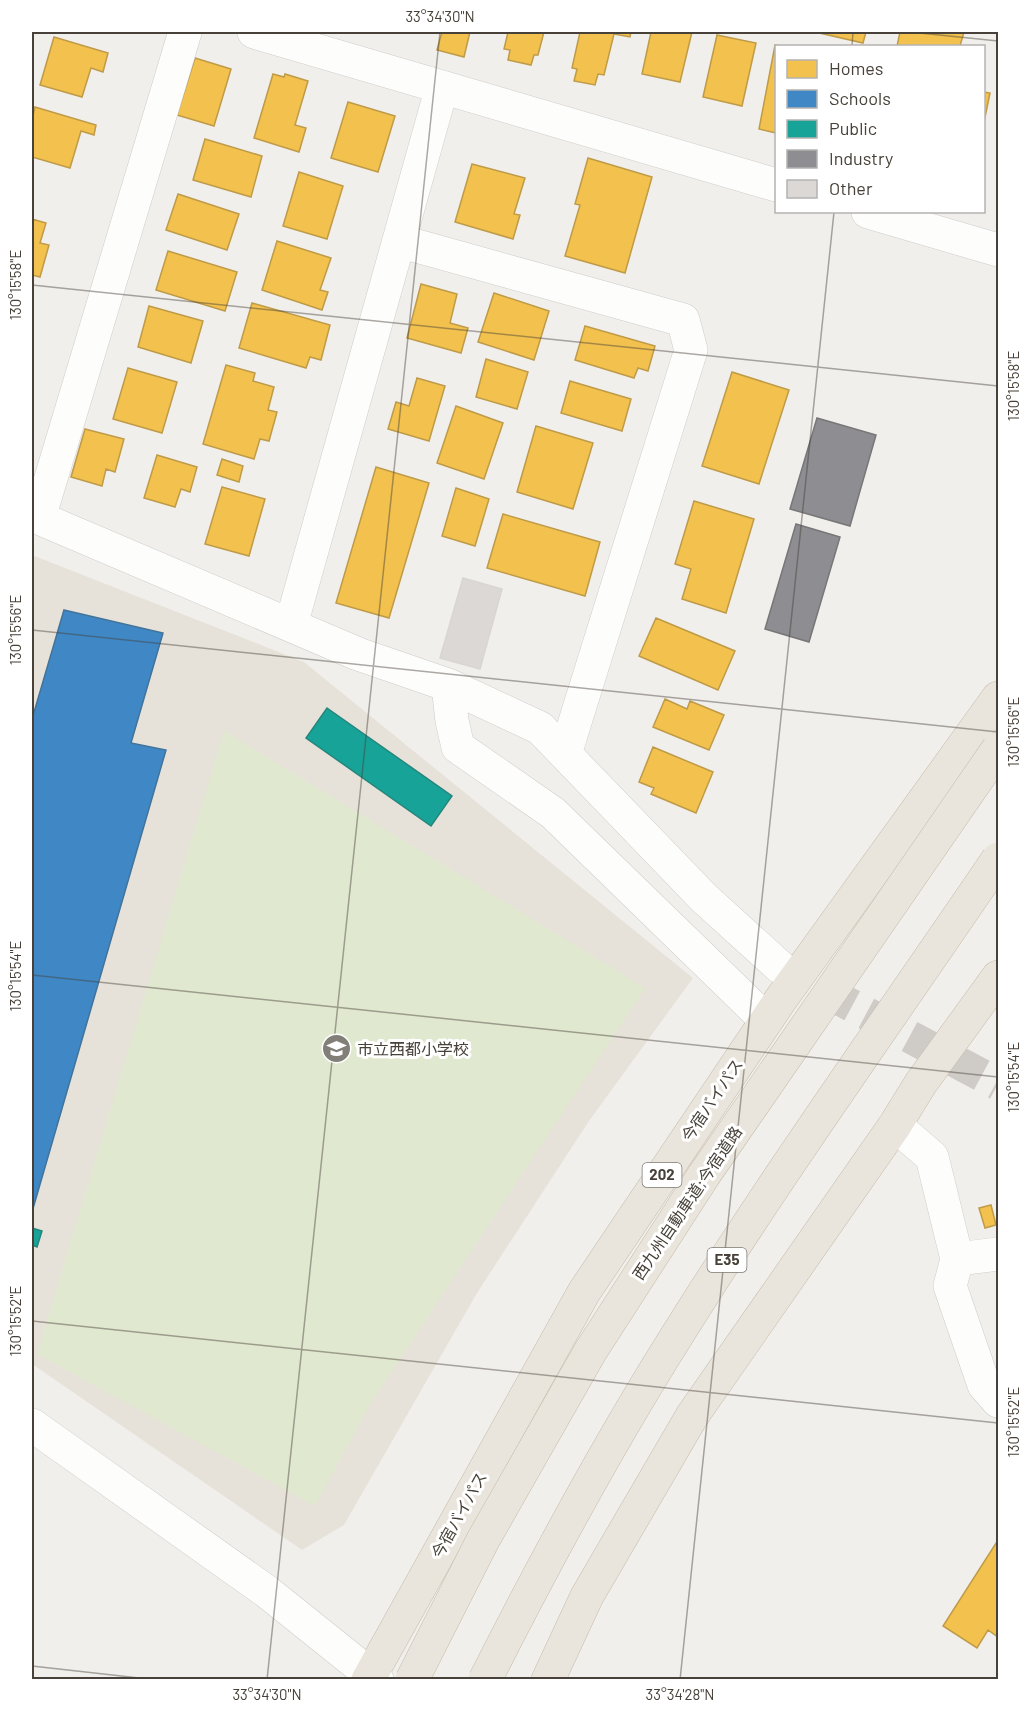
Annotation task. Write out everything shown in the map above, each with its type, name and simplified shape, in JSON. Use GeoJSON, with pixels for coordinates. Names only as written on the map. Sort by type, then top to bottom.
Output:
{"type":"FeatureCollection","features":[{"type":"Feature","properties":{"kind":"highway","name":"今宿バイパス"},"geometry":{"type":"LineString","coordinates":[[372,1678],[584,1292],[766,1020],[999,698]]}},
{"type":"Feature","properties":{"kind":"highway","name":"西九州自動車道;今宿道路"},"geometry":{"type":"LineString","coordinates":[[412,1680],[483,1540],[590,1352],[704,1176],[999,750]]}},
{"type":"Feature","properties":{"kind":"highway","name":"E35"},"geometry":{"type":"LineString","coordinates":[[485,1680],[540,1572],[644,1389],[758,1212],[999,859]]}},
{"type":"Feature","properties":{"kind":"highway"},"geometry":{"type":"LineString","coordinates":[[548,1680],[586,1596],[692,1416],[895,1125],[921,1083],[999,977]]}},
{"type":"Feature","properties":{"kind":"street"},"geometry":{"type":"LineString","coordinates":[[185,32],[35,517],[358,654],[448,685],[540,728],[704,898],[780,966]]}},
{"type":"Feature","properties":{"kind":"street"},"geometry":{"type":"LineString","coordinates":[[254,32],[775,184]]}},
{"type":"Feature","properties":{"kind":"street"},"geometry":{"type":"LineString","coordinates":[[291,625],[442,87]]}},
{"type":"Feature","properties":{"kind":"street"},"geometry":{"type":"LineString","coordinates":[[871,213],[999,250]]}},
{"type":"Feature","properties":{"kind":"street"},"geometry":{"type":"LineString","coordinates":[[399,241],[683,320],[691,350],[565,754]]}},
{"type":"Feature","properties":{"kind":"street"},"geometry":{"type":"LineString","coordinates":[[448,685],[458,747],[553,813],[766,1020]]}},
{"type":"Feature","properties":{"kind":"street"},"geometry":{"type":"LineString","coordinates":[[895,1125],[932,1156],[957,1259],[950,1286],[984,1384],[999,1401]]}},
{"type":"Feature","properties":{"kind":"street"},"geometry":{"type":"LineString","coordinates":[[957,1259],[999,1254]]}},
{"type":"Feature","properties":{"kind":"street"},"geometry":{"type":"LineString","coordinates":[[32,1425],[266,1591],[372,1678]]}},
{"type":"Feature","properties":{"kind":"shaded area","name":"市立西都小学校"},"geometry":{"type":"Polygon","coordinates":[[[32,555],[304,662],[693,978],[589,1121],[477,1293],[344,1525],[302,1550],[32,1364],[32,555]]]}},
{"type":"Feature","properties":{"kind":"green space","name":"市立西都小学校"},"geometry":{"type":"Polygon","coordinates":[[[224,731],[645,988],[370,1404],[315,1506],[37,1354],[224,731]]]}},
{"type":"Feature","properties":{"kind":"building: Homes"},"geometry":{"type":"Polygon","coordinates":[[[442,32],[470,32],[464,57],[437,50],[442,32]]]}},
{"type":"Feature","properties":{"kind":"building: Homes"},"geometry":{"type":"Polygon","coordinates":[[[508,32],[544,32],[538,55],[534,55],[531,65],[508,60],[510,50],[504,49],[508,32]]]}},
{"type":"Feature","properties":{"kind":"building: Homes"},"geometry":{"type":"Polygon","coordinates":[[[580,32],[631,32],[630,37],[614,34],[604,75],[598,74],[595,85],[574,81],[577,69],[572,68],[580,32]]]}},
{"type":"Feature","properties":{"kind":"building: Homes"},"geometry":{"type":"Polygon","coordinates":[[[651,32],[692,32],[680,82],[642,74],[651,32]]]}},
{"type":"Feature","properties":{"kind":"building: Homes"},"geometry":{"type":"Polygon","coordinates":[[[815,32],[866,32],[863,43],[815,32]]]}},
{"type":"Feature","properties":{"kind":"building: Homes"},"geometry":{"type":"Polygon","coordinates":[[[900,32],[964,32],[960,45],[897,45],[900,32]]]}},
{"type":"Feature","properties":{"kind":"building: Homes"},"geometry":{"type":"Polygon","coordinates":[[[717,35],[756,43],[742,106],[703,97],[717,35]]]}},
{"type":"Feature","properties":{"kind":"building: Homes"},"geometry":{"type":"Polygon","coordinates":[[[54,37],[108,53],[103,72],[91,68],[82,97],[40,85],[54,37]]]}},
{"type":"Feature","properties":{"kind":"building: Homes"},"geometry":{"type":"Polygon","coordinates":[[[775,45],[775,133],[759,129],[775,45]]]}},
{"type":"Feature","properties":{"kind":"building: Homes"},"geometry":{"type":"Polygon","coordinates":[[[195,58],[231,69],[214,126],[177,115],[195,58]]]}},
{"type":"Feature","properties":{"kind":"building: Homes"},"geometry":{"type":"Polygon","coordinates":[[[273,74],[284,77],[285,74],[308,81],[295,125],[306,128],[299,152],[254,138],[273,74]]]}},
{"type":"Feature","properties":{"kind":"building: Homes"},"geometry":{"type":"Polygon","coordinates":[[[985,92],[990,93],[985,117],[985,92]]]}},
{"type":"Feature","properties":{"kind":"building: Homes"},"geometry":{"type":"Polygon","coordinates":[[[348,102],[395,116],[378,172],[331,158],[348,102]]]}},
{"type":"Feature","properties":{"kind":"building: Homes"},"geometry":{"type":"Polygon","coordinates":[[[35,107],[96,125],[94,135],[81,131],[70,168],[32,157],[32,120],[35,107]]]}},
{"type":"Feature","properties":{"kind":"building: Homes"},"geometry":{"type":"Polygon","coordinates":[[[205,139],[262,156],[251,197],[193,180],[205,139]]]}},
{"type":"Feature","properties":{"kind":"building: Homes"},"geometry":{"type":"Polygon","coordinates":[[[588,158],[652,177],[625,273],[565,256],[580,205],[575,204],[588,158]]]}},
{"type":"Feature","properties":{"kind":"building: Homes"},"geometry":{"type":"Polygon","coordinates":[[[472,164],[525,178],[514,214],[520,215],[513,239],[455,222],[472,164]]]}},
{"type":"Feature","properties":{"kind":"building: Homes"},"geometry":{"type":"Polygon","coordinates":[[[299,172],[343,186],[327,239],[283,226],[299,172]]]}},
{"type":"Feature","properties":{"kind":"building: Homes"},"geometry":{"type":"Polygon","coordinates":[[[178,194],[239,214],[227,250],[166,230],[178,194]]]}},
{"type":"Feature","properties":{"kind":"building: Homes"},"geometry":{"type":"Polygon","coordinates":[[[32,219],[46,223],[40,243],[49,245],[40,277],[32,275],[32,219]]]}},
{"type":"Feature","properties":{"kind":"building: Homes"},"geometry":{"type":"Polygon","coordinates":[[[277,241],[331,258],[320,290],[328,292],[322,310],[262,290],[277,241]]]}},
{"type":"Feature","properties":{"kind":"building: Homes"},"geometry":{"type":"Polygon","coordinates":[[[168,251],[237,272],[225,311],[156,290],[168,251]]]}},
{"type":"Feature","properties":{"kind":"building: Homes"},"geometry":{"type":"Polygon","coordinates":[[[421,284],[457,294],[450,323],[468,328],[461,353],[407,338],[421,284]]]}},
{"type":"Feature","properties":{"kind":"building: Homes"},"geometry":{"type":"Polygon","coordinates":[[[494,293],[549,311],[534,360],[478,342],[494,293]]]}},
{"type":"Feature","properties":{"kind":"building: Homes"},"geometry":{"type":"Polygon","coordinates":[[[252,303],[330,325],[321,360],[310,357],[306,368],[239,348],[252,303]]]}},
{"type":"Feature","properties":{"kind":"building: Homes"},"geometry":{"type":"Polygon","coordinates":[[[149,306],[203,321],[191,363],[138,347],[149,306]]]}},
{"type":"Feature","properties":{"kind":"building: Homes"},"geometry":{"type":"Polygon","coordinates":[[[585,326],[655,346],[648,371],[638,368],[634,378],[575,360],[585,326]]]}},
{"type":"Feature","properties":{"kind":"building: Homes"},"geometry":{"type":"Polygon","coordinates":[[[486,359],[528,372],[517,409],[476,397],[486,359]]]}},
{"type":"Feature","properties":{"kind":"building: Homes"},"geometry":{"type":"Polygon","coordinates":[[[226,365],[255,373],[253,381],[274,387],[268,410],[277,412],[269,441],[260,439],[254,459],[203,444],[226,365]]]}},
{"type":"Feature","properties":{"kind":"building: Homes"},"geometry":{"type":"Polygon","coordinates":[[[128,368],[177,382],[162,433],[113,419],[128,368]]]}},
{"type":"Feature","properties":{"kind":"building: Homes"},"geometry":{"type":"Polygon","coordinates":[[[732,372],[789,390],[759,484],[702,466],[732,372]]]}},
{"type":"Feature","properties":{"kind":"building: Homes"},"geometry":{"type":"Polygon","coordinates":[[[417,378],[445,386],[429,441],[388,429],[396,402],[409,406],[417,378]]]}},
{"type":"Feature","properties":{"kind":"building: Homes"},"geometry":{"type":"Polygon","coordinates":[[[570,381],[631,399],[622,431],[561,413],[570,381]]]}},
{"type":"Feature","properties":{"kind":"building: Homes"},"geometry":{"type":"Polygon","coordinates":[[[456,406],[503,423],[484,479],[437,463],[456,406]]]}},
{"type":"Feature","properties":{"kind":"building: Homes"},"geometry":{"type":"Polygon","coordinates":[[[536,426],[593,443],[573,509],[517,492],[536,426]]]}},
{"type":"Feature","properties":{"kind":"building: Homes"},"geometry":{"type":"Polygon","coordinates":[[[85,429],[124,439],[115,472],[106,469],[102,486],[71,477],[85,429]]]}},
{"type":"Feature","properties":{"kind":"building: Homes"},"geometry":{"type":"Polygon","coordinates":[[[157,455],[197,467],[190,492],[181,489],[175,507],[144,498],[157,455]]]}},
{"type":"Feature","properties":{"kind":"building: Homes"},"geometry":{"type":"Polygon","coordinates":[[[222,459],[243,466],[239,482],[217,475],[222,459]]]}},
{"type":"Feature","properties":{"kind":"building: Homes"},"geometry":{"type":"Polygon","coordinates":[[[376,467],[429,483],[389,618],[336,603],[376,467]]]}},
{"type":"Feature","properties":{"kind":"building: Homes"},"geometry":{"type":"Polygon","coordinates":[[[222,487],[265,499],[249,556],[205,544],[222,487]]]}},
{"type":"Feature","properties":{"kind":"building: Homes"},"geometry":{"type":"Polygon","coordinates":[[[456,488],[489,499],[475,546],[442,536],[456,488]]]}},
{"type":"Feature","properties":{"kind":"building: Homes"},"geometry":{"type":"Polygon","coordinates":[[[694,501],[754,519],[726,613],[682,599],[691,569],[675,564],[694,501]]]}},
{"type":"Feature","properties":{"kind":"building: Homes"},"geometry":{"type":"Polygon","coordinates":[[[503,514],[600,542],[585,596],[487,568],[503,514]]]}},
{"type":"Feature","properties":{"kind":"building: Homes"},"geometry":{"type":"Polygon","coordinates":[[[656,618],[735,651],[718,690],[639,656],[656,618]]]}},
{"type":"Feature","properties":{"kind":"building: Homes"},"geometry":{"type":"Polygon","coordinates":[[[665,699],[687,709],[690,701],[724,715],[709,750],[653,727],[665,699]]]}},
{"type":"Feature","properties":{"kind":"building: Homes"},"geometry":{"type":"Polygon","coordinates":[[[653,747],[713,772],[696,813],[651,794],[654,788],[639,782],[653,747]]]}},
{"type":"Feature","properties":{"kind":"building: Homes"},"geometry":{"type":"Polygon","coordinates":[[[991,1205],[996,1225],[985,1228],[979,1208],[991,1205]]]}},
{"type":"Feature","properties":{"kind":"building: Homes"},"geometry":{"type":"Polygon","coordinates":[[[998,1540],[998,1637],[988,1630],[977,1648],[943,1626],[998,1540]]]}},
{"type":"Feature","properties":{"kind":"building: Schools"},"geometry":{"type":"Polygon","coordinates":[[[64,610],[163,633],[131,743],[166,750],[32,1212],[32,719],[64,610]]]}},
{"type":"Feature","properties":{"kind":"building: Public"},"geometry":{"type":"Polygon","coordinates":[[[327,708],[452,796],[431,826],[306,738],[327,708]]]}},
{"type":"Feature","properties":{"kind":"building: Public"},"geometry":{"type":"Polygon","coordinates":[[[32,1228],[42,1231],[37,1247],[32,1245],[32,1228]]]}},
{"type":"Feature","properties":{"kind":"building: Industry"},"geometry":{"type":"Polygon","coordinates":[[[817,418],[876,435],[850,526],[790,509],[817,418]]]}},
{"type":"Feature","properties":{"kind":"building: Industry"},"geometry":{"type":"Polygon","coordinates":[[[796,524],[840,537],[809,642],[765,629],[796,524]]]}},
{"type":"Feature","properties":{"kind":"building: Other"},"geometry":{"type":"Polygon","coordinates":[[[463,578],[502,589],[480,669],[440,658],[463,578]]]}},
{"type":"Feature","properties":{"kind":"tunnel"},"geometry":{"type":"LineString","coordinates":[[780,967],[998,1084]]}},
{"type":"Feature","properties":{"kind":"place","name":"市立西都小学校"},"geometry":{"type":"Point","coordinates":[336,1049]}}]}
